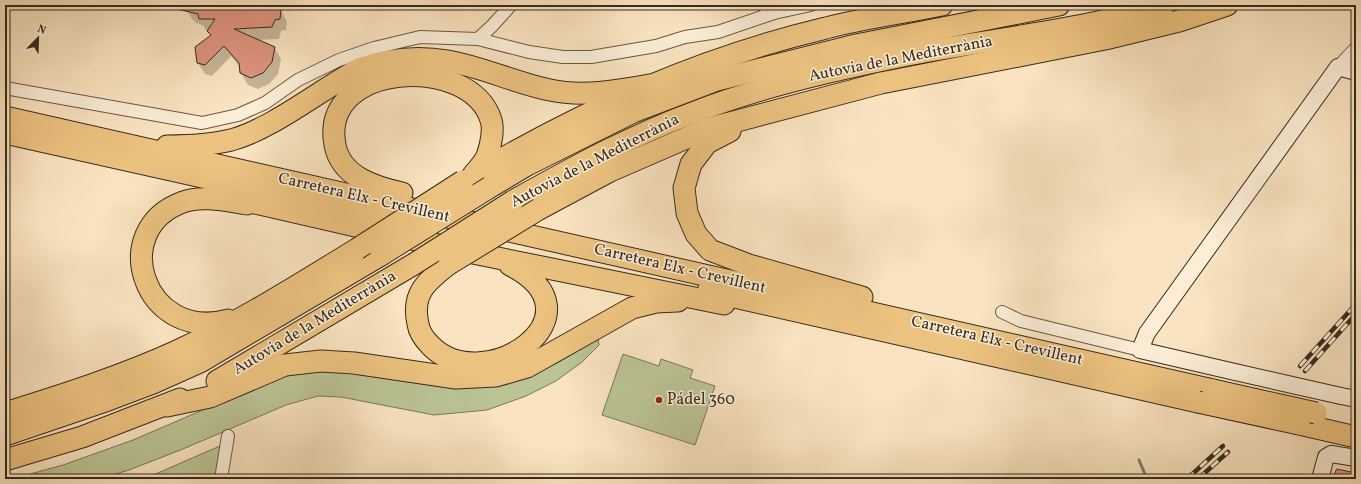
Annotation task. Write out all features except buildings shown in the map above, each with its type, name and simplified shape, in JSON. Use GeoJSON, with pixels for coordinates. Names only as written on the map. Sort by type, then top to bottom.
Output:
{"type":"FeatureCollection","features":[{"type":"Feature","properties":{"kind":"highway"},"geometry":{"type":"LineString","coordinates":[[5,413],[62,396],[177,351],[250,314],[357,249],[468,178],[576,119],[649,85],[718,59],[826,28],[942,5]]}},
{"type":"Feature","properties":{"kind":"highway","name":"Autovia de la Mediterrània"},"geometry":{"type":"LineString","coordinates":[[5,435],[154,383],[200,362],[381,256],[527,165],[633,112],[717,80],[856,45],[1059,5]]}},
{"type":"Feature","properties":{"kind":"highway","name":"Autovia de la Mediterrània"},"geometry":{"type":"LineString","coordinates":[[5,460],[82,437],[167,406],[216,382],[264,355],[414,264],[513,201],[598,156],[695,112],[796,80],[898,57],[1080,26],[1164,5]]}},
{"type":"Feature","properties":{"kind":"highway"},"geometry":{"type":"LineString","coordinates":[[473,253],[510,265],[525,273],[535,282],[543,294],[547,308],[545,321],[538,334],[527,345],[512,354],[496,360],[476,362],[456,360],[438,353],[425,340],[418,325],[415,307],[419,294],[428,281],[449,264],[539,209],[610,171],[707,129],[758,114],[881,83],[1105,39],[1179,21],[1227,5]]}},
{"type":"Feature","properties":{"kind":"highway"},"geometry":{"type":"LineString","coordinates":[[104,138],[182,146],[211,144],[232,140],[262,126],[332,83],[358,69],[377,63],[399,59],[425,58],[449,61],[518,82],[551,90],[586,93],[614,91],[649,85]]}},
{"type":"Feature","properties":{"kind":"highway"},"geometry":{"type":"LineString","coordinates":[[468,178],[488,154],[492,121],[485,107],[469,91],[449,81],[424,76],[396,76],[374,82],[356,90],[342,104],[335,122],[333,136],[337,154],[349,170],[365,182],[387,189],[979,324],[1075,350],[1200,392]]}},
{"type":"Feature","properties":{"kind":"highway"},"geometry":{"type":"LineString","coordinates":[[758,114],[707,143],[691,164],[684,188],[687,213],[696,234],[710,250],[749,265],[862,297]]}},
{"type":"Feature","properties":{"kind":"highway","name":"Carretera Elx - Crevillent"},"geometry":{"type":"LineString","coordinates":[[5,117],[104,138],[1200,392],[1299,424],[1356,437]]}},
{"type":"Feature","properties":{"kind":"highway"},"geometry":{"type":"LineString","coordinates":[[5,134],[107,166],[264,206],[473,253],[740,307],[961,349]]}},
{"type":"Feature","properties":{"kind":"highway","name":"Carretera Elx - Crevillent"},"geometry":{"type":"LineString","coordinates":[[5,134],[584,262],[961,349],[1316,413],[1356,422]]}},
{"type":"Feature","properties":{"kind":"highway"},"geometry":{"type":"LineString","coordinates":[[250,314],[224,321],[203,322],[182,318],[166,310],[156,300],[148,287],[142,271],[142,254],[145,240],[151,227],[160,217],[184,202],[201,199],[224,200],[264,206]]}},
{"type":"Feature","properties":{"kind":"highway"},"geometry":{"type":"LineString","coordinates":[[167,406],[210,397],[285,365],[321,361],[354,363],[456,378],[496,376],[527,367],[632,308],[656,302],[691,301],[740,307]]}},
{"type":"Feature","properties":{"kind":"street"},"geometry":{"type":"LineString","coordinates":[[478,39],[511,5]]}},
{"type":"Feature","properties":{"kind":"street"},"geometry":{"type":"LineString","coordinates":[[763,5],[774,13]]}},
{"type":"Feature","properties":{"kind":"street"},"geometry":{"type":"LineString","coordinates":[[5,88],[202,123],[238,115],[265,103],[298,80],[338,60],[374,48],[420,37],[478,39],[529,52],[563,56],[591,57],[656,46],[685,37],[718,32],[774,13],[811,5]]}},
{"type":"Feature","properties":{"kind":"street"},"geometry":{"type":"LineString","coordinates":[[1140,350],[1147,333],[1338,67],[1356,48]]}},
{"type":"Feature","properties":{"kind":"street"},"geometry":{"type":"LineString","coordinates":[[1338,67],[1356,72]]}},
{"type":"Feature","properties":{"kind":"street"},"geometry":{"type":"LineString","coordinates":[[1002,312],[1021,321],[1349,398]]}},
{"type":"Feature","properties":{"kind":"street"},"geometry":{"type":"LineString","coordinates":[[221,479],[228,436]]}},
{"type":"Feature","properties":{"kind":"street"},"geometry":{"type":"LineString","coordinates":[[1320,479],[1326,457],[1331,454],[1340,454],[1356,458]]}},
{"type":"Feature","properties":{"kind":"street"},"geometry":{"type":"LineString","coordinates":[[1324,479],[1328,464],[1332,458],[1340,454]]}},
{"type":"Feature","properties":{"kind":"green space"},"geometry":{"type":"Polygon","coordinates":[[[598,339],[599,345],[582,362],[556,381],[526,396],[487,410],[434,415],[341,397],[318,396],[286,405],[183,449],[129,470],[99,479],[12,479],[63,465],[133,440],[256,387],[283,377],[306,372],[331,370],[368,374],[437,386],[471,387],[530,376],[559,362],[598,339]]]}},
{"type":"Feature","properties":{"kind":"green space","name":"Pádel 360"},"geometry":{"type":"Polygon","coordinates":[[[623,354],[659,366],[661,359],[693,370],[690,378],[715,386],[695,445],[602,415],[623,354]]]}},
{"type":"Feature","properties":{"kind":"green space"},"geometry":{"type":"Polygon","coordinates":[[[220,446],[216,479],[144,479],[220,446]]]}},
{"type":"Feature","properties":{"kind":"waterway"},"geometry":{"type":"LineString","coordinates":[[1139,460],[1147,479]]}},
{"type":"Feature","properties":{"kind":"railway"},"geometry":{"type":"LineString","coordinates":[[1300,366],[1356,304]]}},
{"type":"Feature","properties":{"kind":"railway"},"geometry":{"type":"LineString","coordinates":[[1305,371],[1356,314]]}},
{"type":"Feature","properties":{"kind":"railway"},"geometry":{"type":"LineString","coordinates":[[1187,479],[1223,446]]}},
{"type":"Feature","properties":{"kind":"railway"},"geometry":{"type":"LineString","coordinates":[[1198,479],[1228,452]]}},
{"type":"Feature","properties":{"kind":"place","name":"Pádel 360"},"geometry":{"type":"Point","coordinates":[659,400]}}]}
